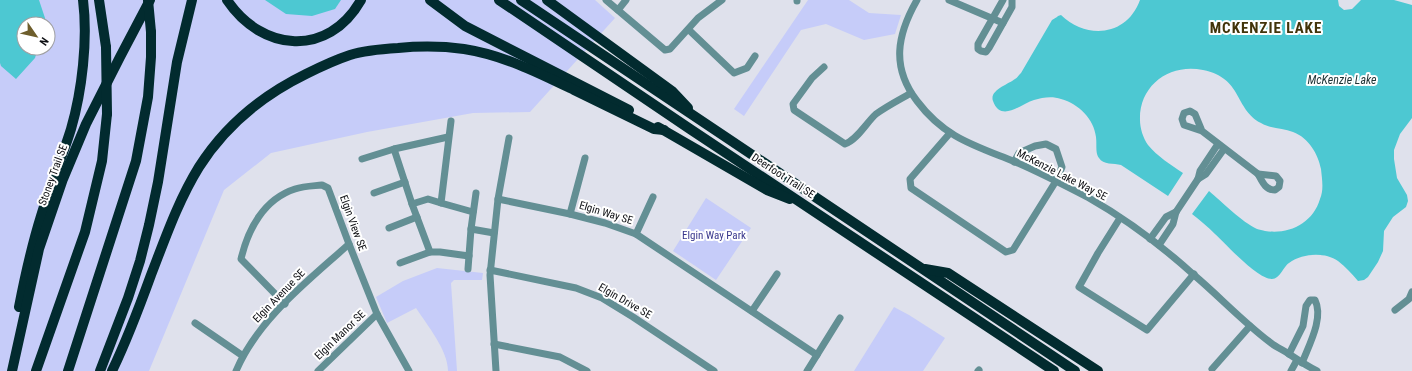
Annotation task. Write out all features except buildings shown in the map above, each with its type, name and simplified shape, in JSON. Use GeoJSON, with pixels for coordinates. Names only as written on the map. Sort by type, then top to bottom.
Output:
{"type":"FeatureCollection","features":[{"type":"Feature","properties":{"kind":"highway"},"geometry":{"type":"LineString","coordinates":[[8,371],[21,296],[29,261],[41,216],[71,129],[78,98],[82,71],[84,37],[83,0]]}},
{"type":"Feature","properties":{"kind":"highway"},"geometry":{"type":"LineString","coordinates":[[36,371],[85,232],[102,161],[107,114],[106,47],[99,0]]}},
{"type":"Feature","properties":{"kind":"highway"},"geometry":{"type":"LineString","coordinates":[[68,371],[136,161],[148,97],[151,57],[149,0]]}},
{"type":"Feature","properties":{"kind":"highway","name":"Stoney Trail SE"},"geometry":{"type":"LineString","coordinates":[[12,371],[39,249],[67,168],[86,124],[149,0]]}},
{"type":"Feature","properties":{"kind":"highway"},"geometry":{"type":"LineString","coordinates":[[100,371],[128,298],[140,261],[149,225],[158,182],[177,62],[192,0]]}},
{"type":"Feature","properties":{"kind":"highway"},"geometry":{"type":"LineString","coordinates":[[227,0],[240,16],[253,27],[270,36],[293,41],[318,38],[329,33],[349,18],[361,0]]}},
{"type":"Feature","properties":{"kind":"highway"},"geometry":{"type":"LineString","coordinates":[[430,0],[465,26],[612,101],[767,190],[808,206]]}},
{"type":"Feature","properties":{"kind":"highway","name":"Deerfoot Trail SE"},"geometry":{"type":"LineString","coordinates":[[499,0],[808,206],[1047,368],[1054,371]]}},
{"type":"Feature","properties":{"kind":"highway","name":"Deerfoot Trail SE"},"geometry":{"type":"LineString","coordinates":[[521,0],[1075,371]]}},
{"type":"Feature","properties":{"kind":"highway"},"geometry":{"type":"LineString","coordinates":[[547,0],[672,91],[696,117]]}},
{"type":"Feature","properties":{"kind":"highway"},"geometry":{"type":"LineString","coordinates":[[112,371],[131,329],[166,235],[184,194],[199,167],[230,127],[252,108],[290,82],[328,63],[351,54],[376,49],[433,47],[465,49],[502,58],[536,71],[654,130],[664,130]]}},
{"type":"Feature","properties":{"kind":"highway"},"geometry":{"type":"LineString","coordinates":[[922,268],[948,273],[1098,371]]}},
{"type":"Feature","properties":{"kind":"street"},"geometry":{"type":"LineString","coordinates":[[606,0],[665,50],[670,49],[698,18],[722,0]]}},
{"type":"Feature","properties":{"kind":"street"},"geometry":{"type":"LineString","coordinates":[[618,10],[626,0]]}},
{"type":"Feature","properties":{"kind":"street","name":"McKenzie Lake Way SE"},"geometry":{"type":"LineString","coordinates":[[917,0],[905,24],[900,46],[901,68],[911,93],[925,111],[950,133],[970,145],[1014,162],[1056,181],[1090,199],[1120,218],[1159,245],[1194,274],[1250,326],[1272,344],[1317,371]]}},
{"type":"Feature","properties":{"kind":"street"},"geometry":{"type":"LineString","coordinates":[[949,0],[1003,23]]}},
{"type":"Feature","properties":{"kind":"street"},"geometry":{"type":"LineString","coordinates":[[1003,0],[978,44],[978,48],[981,51],[984,52],[988,50],[1012,7],[1012,0]]}},
{"type":"Feature","properties":{"kind":"street"},"geometry":{"type":"LineString","coordinates":[[688,30],[734,72],[747,68],[755,56]]}},
{"type":"Feature","properties":{"kind":"street"},"geometry":{"type":"LineString","coordinates":[[824,67],[812,78],[793,104],[794,110],[845,144],[851,142],[870,120],[881,111],[911,93]]}},
{"type":"Feature","properties":{"kind":"street"},"geometry":{"type":"LineString","coordinates":[[441,202],[451,120]]}},
{"type":"Feature","properties":{"kind":"street"},"geometry":{"type":"LineString","coordinates":[[1202,131],[1258,174]]}},
{"type":"Feature","properties":{"kind":"street"},"geometry":{"type":"LineString","coordinates":[[950,133],[910,179],[911,188],[1006,252],[1013,250],[1056,181],[1062,167],[1056,149],[1046,144],[1035,146],[1019,153],[1014,162]]}},
{"type":"Feature","properties":{"kind":"street"},"geometry":{"type":"LineString","coordinates":[[362,159],[394,149],[448,137]]}},
{"type":"Feature","properties":{"kind":"street"},"geometry":{"type":"LineString","coordinates":[[496,371],[490,270],[498,199],[509,138]]}},
{"type":"Feature","properties":{"kind":"street"},"geometry":{"type":"LineString","coordinates":[[1159,245],[1173,224],[1176,212],[1198,179],[1200,170],[1221,147]]}},
{"type":"Feature","properties":{"kind":"street"},"geometry":{"type":"LineString","coordinates":[[394,149],[404,182],[430,252]]}},
{"type":"Feature","properties":{"kind":"street"},"geometry":{"type":"LineString","coordinates":[[570,214],[585,158]]}},
{"type":"Feature","properties":{"kind":"street"},"geometry":{"type":"LineString","coordinates":[[374,193],[404,182]]}},
{"type":"Feature","properties":{"kind":"street","name":"Elgin View SE"},"geometry":{"type":"LineString","coordinates":[[285,304],[241,259],[244,246],[259,215],[272,201],[294,189],[322,185],[328,188],[377,314],[409,371]]}},
{"type":"Feature","properties":{"kind":"street"},"geometry":{"type":"LineString","coordinates":[[468,269],[468,256],[476,193]]}},
{"type":"Feature","properties":{"kind":"street"},"geometry":{"type":"LineString","coordinates":[[636,234],[653,197]]}},
{"type":"Feature","properties":{"kind":"street"},"geometry":{"type":"LineString","coordinates":[[412,204],[428,199],[473,212]]}},
{"type":"Feature","properties":{"kind":"street","name":"Elgin Way SE"},"geometry":{"type":"LineString","coordinates":[[498,199],[570,214],[605,223],[636,234],[817,355]]}},
{"type":"Feature","properties":{"kind":"street"},"geometry":{"type":"LineString","coordinates":[[1150,239],[1165,218],[1176,212]]}},
{"type":"Feature","properties":{"kind":"street"},"geometry":{"type":"LineString","coordinates":[[389,228],[417,217]]}},
{"type":"Feature","properties":{"kind":"street"},"geometry":{"type":"LineString","coordinates":[[1120,218],[1079,287],[1147,330],[1194,274]]}},
{"type":"Feature","properties":{"kind":"street"},"geometry":{"type":"LineString","coordinates":[[471,229],[494,233]]}},
{"type":"Feature","properties":{"kind":"street","name":"Elgin Avenue SE"},"geometry":{"type":"LineString","coordinates":[[236,371],[243,356],[262,329],[285,304],[349,244]]}},
{"type":"Feature","properties":{"kind":"street"},"geometry":{"type":"LineString","coordinates":[[400,263],[430,252],[468,256]]}},
{"type":"Feature","properties":{"kind":"street","name":"Elgin Drive SE"},"geometry":{"type":"LineString","coordinates":[[490,270],[576,288],[602,298],[634,317],[714,371]]}},
{"type":"Feature","properties":{"kind":"street"},"geometry":{"type":"LineString","coordinates":[[752,311],[777,274]]}},
{"type":"Feature","properties":{"kind":"street"},"geometry":{"type":"LineString","coordinates":[[1395,310],[1409,299],[1412,292]]}},
{"type":"Feature","properties":{"kind":"street"},"geometry":{"type":"LineString","coordinates":[[1290,354],[1303,326],[1306,306],[1310,300],[1316,300],[1319,307],[1316,330],[1299,361],[1291,371]]}},
{"type":"Feature","properties":{"kind":"street","name":"Elgin Manor SE"},"geometry":{"type":"LineString","coordinates":[[318,371],[377,314]]}},
{"type":"Feature","properties":{"kind":"street"},"geometry":{"type":"LineString","coordinates":[[807,371],[840,318]]}},
{"type":"Feature","properties":{"kind":"street"},"geometry":{"type":"LineString","coordinates":[[195,323],[243,356]]}},
{"type":"Feature","properties":{"kind":"street"},"geometry":{"type":"LineString","coordinates":[[1212,369],[1250,326]]}},
{"type":"Feature","properties":{"kind":"street"},"geometry":{"type":"LineString","coordinates":[[494,344],[560,358],[587,371]]}},
{"type":"Feature","properties":{"kind":"green space"},"geometry":{"type":"Polygon","coordinates":[[[0,0],[595,0],[615,18],[530,112],[473,113],[367,132],[271,153],[224,190],[149,371],[0,371],[0,0]]]}},
{"type":"Feature","properties":{"kind":"green space"},"geometry":{"type":"Polygon","coordinates":[[[808,0],[849,0],[869,13],[901,15],[895,34],[864,40],[826,24],[801,30],[744,116],[734,109],[808,0]]]}},
{"type":"Feature","properties":{"kind":"green space","name":"Elgin Way Park"},"geometry":{"type":"Polygon","coordinates":[[[706,198],[751,228],[716,280],[673,251],[706,198]]]}},
{"type":"Feature","properties":{"kind":"green space"},"geometry":{"type":"Polygon","coordinates":[[[437,268],[483,273],[482,280],[454,280],[451,283],[457,371],[448,371],[445,355],[441,346],[416,308],[387,323],[376,297],[403,281],[437,268]]]}},
{"type":"Feature","properties":{"kind":"green space"},"geometry":{"type":"Polygon","coordinates":[[[894,307],[945,338],[923,371],[854,371],[894,307]]]}},
{"type":"Feature","properties":{"kind":"water"},"geometry":{"type":"Polygon","coordinates":[[[0,0],[39,0],[44,16],[16,16],[16,56],[36,56],[35,58],[16,79],[1,66],[0,0]]]}},
{"type":"Feature","properties":{"kind":"water"},"geometry":{"type":"Polygon","coordinates":[[[265,0],[341,0],[335,9],[312,16],[286,14],[265,0]]]}},
{"type":"Feature","properties":{"kind":"water","name":"McKenzie Lake"},"geometry":{"type":"Polygon","coordinates":[[[1140,0],[1338,0],[1339,6],[1344,10],[1352,9],[1361,0],[1394,0],[1412,5],[1412,118],[1400,134],[1394,150],[1397,178],[1407,195],[1408,201],[1406,207],[1393,217],[1384,231],[1383,251],[1368,277],[1364,280],[1358,281],[1346,268],[1333,258],[1314,255],[1301,257],[1289,263],[1275,278],[1272,279],[1266,277],[1250,267],[1207,226],[1192,214],[1209,191],[1251,226],[1265,231],[1283,231],[1299,226],[1312,215],[1317,207],[1322,192],[1320,163],[1308,142],[1293,132],[1265,125],[1252,117],[1232,87],[1216,74],[1203,70],[1179,70],[1159,79],[1145,96],[1141,108],[1140,120],[1141,130],[1145,139],[1148,145],[1156,153],[1183,173],[1168,196],[1121,165],[1103,162],[1097,154],[1095,130],[1089,118],[1079,108],[1068,101],[1055,97],[1048,97],[1034,100],[1012,110],[1001,111],[997,107],[993,101],[994,94],[1000,88],[1016,79],[1021,73],[1052,20],[1061,15],[1071,23],[1082,28],[1094,31],[1105,30],[1116,27],[1126,21],[1134,12],[1140,0]]]}},
{"type":"Feature","properties":{"kind":"district","name":"MCKENZIE LAKE"},"geometry":{"type":"Point","coordinates":[1266,28]}}]}
